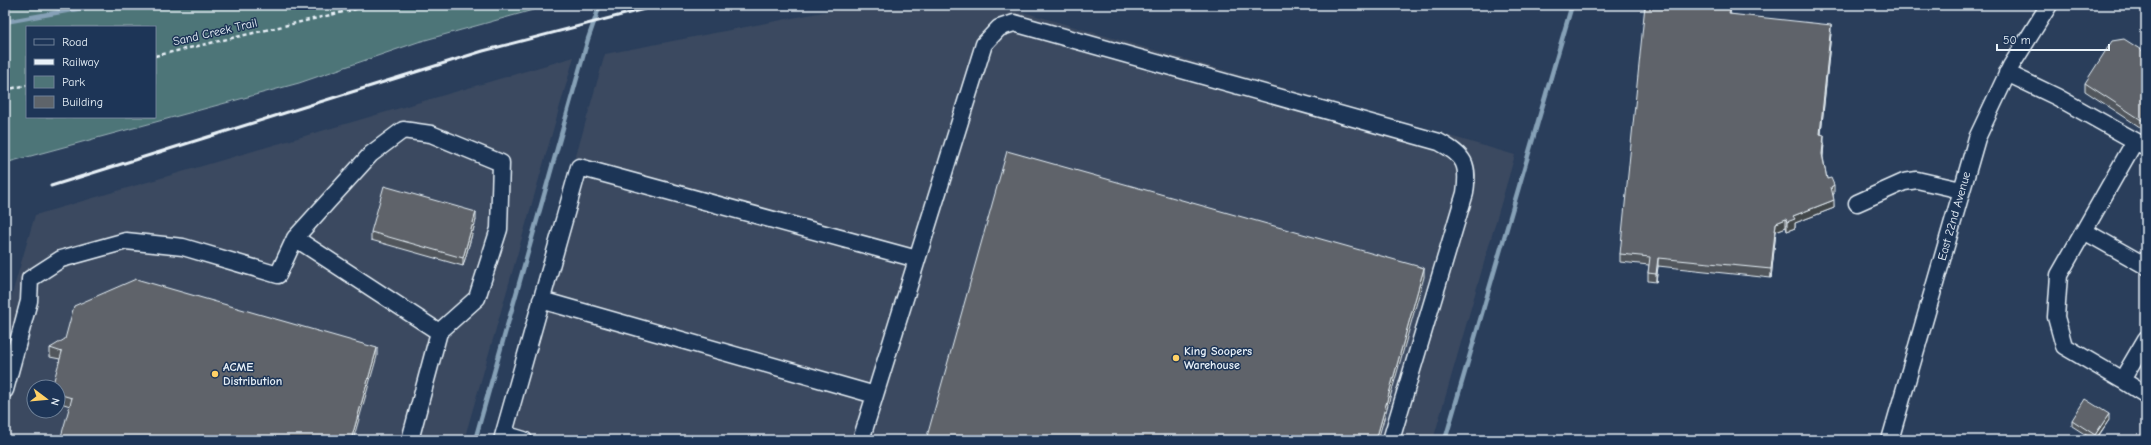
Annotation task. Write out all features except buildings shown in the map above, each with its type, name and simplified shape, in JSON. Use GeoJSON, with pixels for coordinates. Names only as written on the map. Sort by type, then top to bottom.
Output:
{"type":"FeatureCollection","features":[{"type":"Feature","properties":{"kind":"street","name":"East 22nd Avenue"},"geometry":{"type":"LineString","coordinates":[[1890,440],[1977,138],[2007,73],[2049,5]]}},
{"type":"Feature","properties":{"kind":"street"},"geometry":{"type":"LineString","coordinates":[[861,440],[984,44],[999,28],[1014,23],[1438,142],[1454,150],[1463,161],[1468,174],[1465,193],[1391,440]]}},
{"type":"Feature","properties":{"kind":"street"},"geometry":{"type":"LineString","coordinates":[[2007,73],[2057,97],[2141,144],[2084,231],[2059,275],[2056,317],[2064,346],[2146,395]]}},
{"type":"Feature","properties":{"kind":"street"},"geometry":{"type":"LineString","coordinates":[[5,390],[29,301],[30,279],[61,259],[126,241],[183,247],[278,275],[295,238],[371,154],[403,130],[431,134],[501,163],[499,228],[477,298],[439,332],[410,440]]}},
{"type":"Feature","properties":{"kind":"street"},"geometry":{"type":"LineString","coordinates":[[524,440],[503,437],[579,167],[917,260]]}},
{"type":"Feature","properties":{"kind":"street"},"geometry":{"type":"LineString","coordinates":[[1857,202],[1904,182],[1917,180],[1961,190]]}},
{"type":"Feature","properties":{"kind":"street"},"geometry":{"type":"LineString","coordinates":[[2084,231],[2146,266]]}},
{"type":"Feature","properties":{"kind":"street"},"geometry":{"type":"LineString","coordinates":[[295,238],[439,332]]}},
{"type":"Feature","properties":{"kind":"street"},"geometry":{"type":"LineString","coordinates":[[541,300],[875,395]]}},
{"type":"Feature","properties":{"kind":"street"},"geometry":{"type":"LineString","coordinates":[[2122,380],[2146,339]]}},
{"type":"Feature","properties":{"kind":"path","name":"Sand Creek Trail"},"geometry":{"type":"LineString","coordinates":[[156,56],[373,5]]}},
{"type":"Feature","properties":{"kind":"path"},"geometry":{"type":"LineString","coordinates":[[5,90],[26,85]]}},
{"type":"Feature","properties":{"kind":"shaded area"},"geometry":{"type":"Polygon","coordinates":[[[860,5],[999,5],[1515,155],[1433,440],[495,440],[605,54],[860,5]]]}},
{"type":"Feature","properties":{"kind":"shaded area"},"geometry":{"type":"Polygon","coordinates":[[[574,57],[464,440],[5,440],[5,318],[35,215],[574,57]]]}},
{"type":"Feature","properties":{"kind":"green space"},"geometry":{"type":"Polygon","coordinates":[[[5,5],[551,5],[418,42],[299,83],[5,163],[5,5]]]}},
{"type":"Feature","properties":{"kind":"waterway"},"geometry":{"type":"LineString","coordinates":[[5,22],[99,5]]}},
{"type":"Feature","properties":{"kind":"waterway"},"geometry":{"type":"LineString","coordinates":[[475,440],[588,39],[600,5]]}},
{"type":"Feature","properties":{"kind":"waterway"},"geometry":{"type":"LineString","coordinates":[[1445,440],[1572,5]]}},
{"type":"Feature","properties":{"kind":"railway"},"geometry":{"type":"LineString","coordinates":[[51,186],[483,51],[660,5]]}},
{"type":"Feature","properties":{"kind":"place","name":"King Soopers Warehouse"},"geometry":{"type":"Point","coordinates":[1176,358]}},
{"type":"Feature","properties":{"kind":"place","name":"ACME Distribution"},"geometry":{"type":"Point","coordinates":[215,374]}}]}
